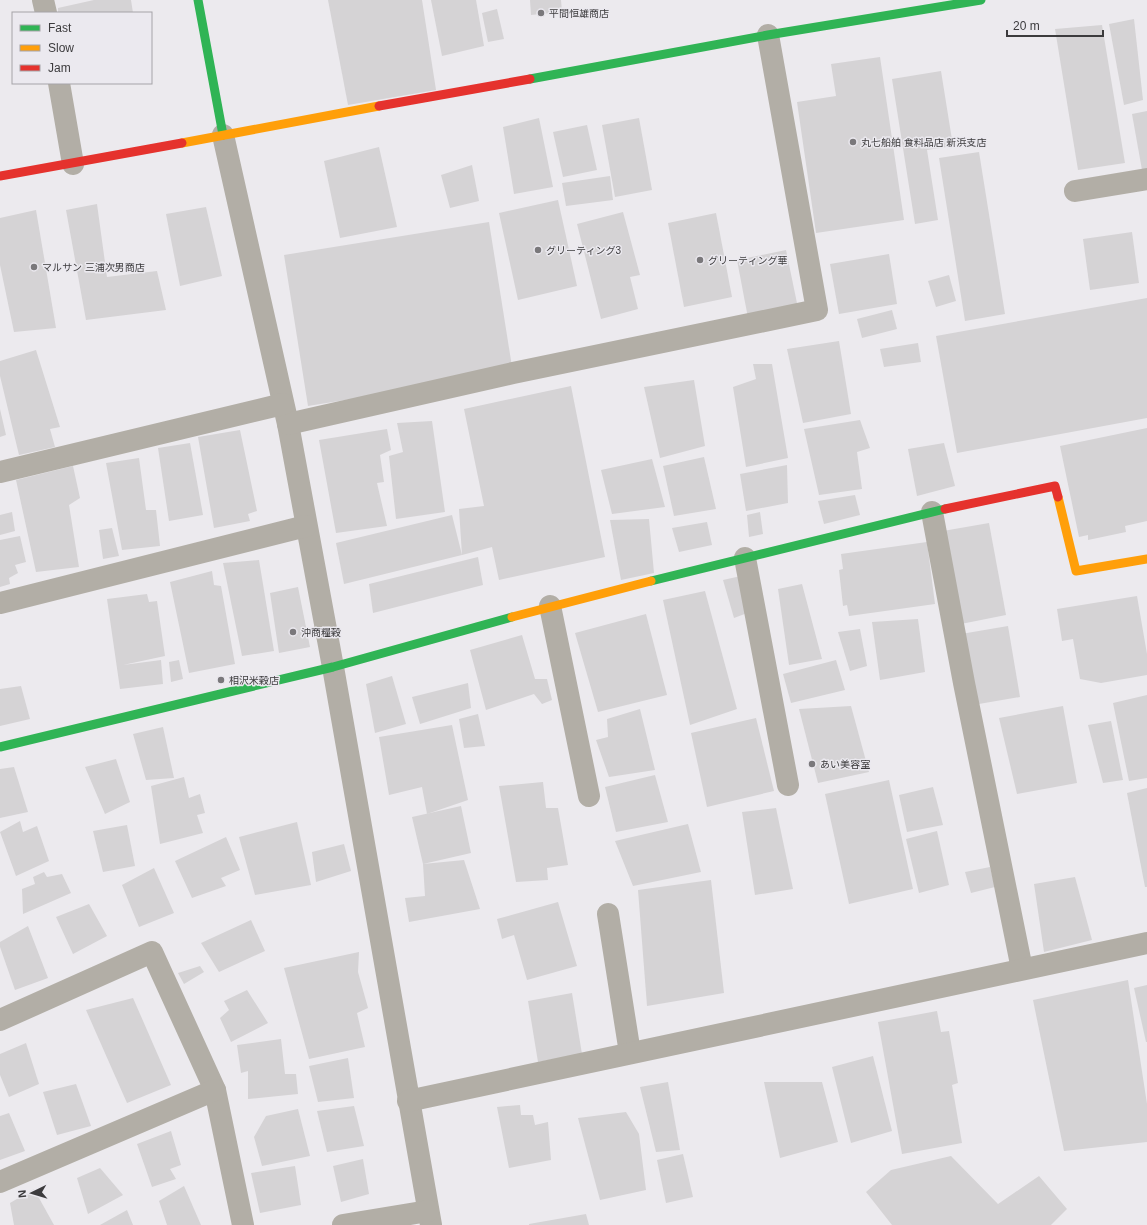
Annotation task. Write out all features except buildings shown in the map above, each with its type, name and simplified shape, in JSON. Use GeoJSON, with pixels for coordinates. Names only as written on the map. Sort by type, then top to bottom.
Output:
{"type":"FeatureCollection","features":[{"type":"Feature","properties":{"kind":"street"},"geometry":{"type":"LineString","coordinates":[[43,0],[46,12]]}},
{"type":"Feature","properties":{"kind":"street"},"geometry":{"type":"LineString","coordinates":[[198,0],[223,135],[286,414],[333,667],[429,1218],[343,1225]]}},
{"type":"Feature","properties":{"kind":"street"},"geometry":{"type":"LineString","coordinates":[[0,176],[74,164],[223,135],[768,35],[981,0]]}},
{"type":"Feature","properties":{"kind":"street"},"geometry":{"type":"LineString","coordinates":[[0,472],[286,414],[513,373],[817,310],[768,35]]}},
{"type":"Feature","properties":{"kind":"street"},"geometry":{"type":"LineString","coordinates":[[59,84],[74,164]]}},
{"type":"Feature","properties":{"kind":"street"},"geometry":{"type":"LineString","coordinates":[[1074,191],[1147,179]]}},
{"type":"Feature","properties":{"kind":"street"},"geometry":{"type":"LineString","coordinates":[[0,746],[333,667],[550,606],[932,512],[1055,486],[1076,571],[1147,559]]}},
{"type":"Feature","properties":{"kind":"street"},"geometry":{"type":"LineString","coordinates":[[932,512],[964,683],[1022,969]]}},
{"type":"Feature","properties":{"kind":"street"},"geometry":{"type":"LineString","coordinates":[[0,603],[306,526]]}},
{"type":"Feature","properties":{"kind":"street"},"geometry":{"type":"LineString","coordinates":[[745,558],[788,785]]}},
{"type":"Feature","properties":{"kind":"street"},"geometry":{"type":"LineString","coordinates":[[550,606],[589,796]]}},
{"type":"Feature","properties":{"kind":"street"},"geometry":{"type":"LineString","coordinates":[[608,914],[630,1053]]}},
{"type":"Feature","properties":{"kind":"street"},"geometry":{"type":"LineString","coordinates":[[408,1101],[1147,943]]}},
{"type":"Feature","properties":{"kind":"street"},"geometry":{"type":"LineString","coordinates":[[0,1020],[152,952],[215,1090],[243,1225]]}},
{"type":"Feature","properties":{"kind":"street"},"geometry":{"type":"LineString","coordinates":[[0,1182],[215,1090]]}},
{"type":"Feature","properties":{"kind":"traffic: fast"},"geometry":{"type":"LineString","coordinates":[[198,0],[223,135]]}},
{"type":"Feature","properties":{"kind":"traffic: fast"},"geometry":{"type":"LineString","coordinates":[[530,79],[768,35],[981,0]]}},
{"type":"Feature","properties":{"kind":"traffic: fast"},"geometry":{"type":"LineString","coordinates":[[651,581],[945,509]]}},
{"type":"Feature","properties":{"kind":"traffic: fast"},"geometry":{"type":"LineString","coordinates":[[0,747],[333,667],[512,617]]}},
{"type":"Feature","properties":{"kind":"traffic: slow"},"geometry":{"type":"LineString","coordinates":[[182,143],[379,106]]}},
{"type":"Feature","properties":{"kind":"traffic: slow"},"geometry":{"type":"LineString","coordinates":[[1058,497],[1076,571],[1147,559]]}},
{"type":"Feature","properties":{"kind":"traffic: slow"},"geometry":{"type":"LineString","coordinates":[[512,617],[651,581]]}},
{"type":"Feature","properties":{"kind":"traffic: jam"},"geometry":{"type":"LineString","coordinates":[[379,106],[530,79]]}},
{"type":"Feature","properties":{"kind":"traffic: jam"},"geometry":{"type":"LineString","coordinates":[[0,176],[182,143]]}},
{"type":"Feature","properties":{"kind":"traffic: jam"},"geometry":{"type":"LineString","coordinates":[[945,509],[1055,486],[1058,497]]}},
{"type":"Feature","properties":{"kind":"place","name":"平間恒雄商店"},"geometry":{"type":"Point","coordinates":[541,13]}},
{"type":"Feature","properties":{"kind":"place","name":"丸七船舶 食料品店 新浜支店"},"geometry":{"type":"Point","coordinates":[853,142]}},
{"type":"Feature","properties":{"kind":"place","name":"グリーティング3"},"geometry":{"type":"Point","coordinates":[538,250]}},
{"type":"Feature","properties":{"kind":"place","name":"グリーティング華"},"geometry":{"type":"Point","coordinates":[700,260]}},
{"type":"Feature","properties":{"kind":"place","name":"マルサン 三浦次男商店"},"geometry":{"type":"Point","coordinates":[34,267]}},
{"type":"Feature","properties":{"kind":"place","name":"沖商糧穀"},"geometry":{"type":"Point","coordinates":[293,632]}},
{"type":"Feature","properties":{"kind":"place","name":"相沢米穀店"},"geometry":{"type":"Point","coordinates":[221,680]}},
{"type":"Feature","properties":{"kind":"place","name":"あい美容室"},"geometry":{"type":"Point","coordinates":[812,764]}}]}
